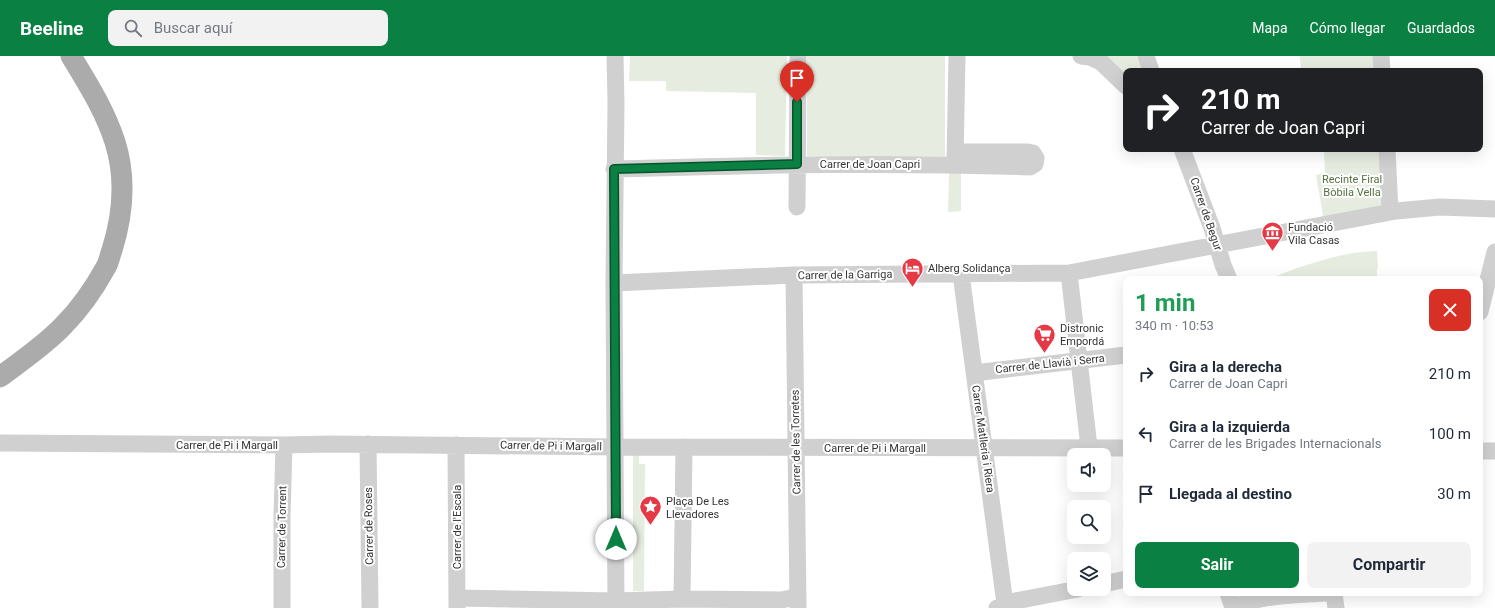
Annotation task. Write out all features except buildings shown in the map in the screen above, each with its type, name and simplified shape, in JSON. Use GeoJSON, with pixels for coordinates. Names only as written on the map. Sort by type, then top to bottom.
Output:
{"type":"FeatureCollection","features":[{"type":"Feature","properties":{"kind":"main road"},"geometry":{"type":"LineString","coordinates":[[0,370],[51,329],[82,293],[100,267],[111,232],[117,197],[115,170],[110,145],[100,116],[66,56]]}},
{"type":"Feature","properties":{"kind":"main road"},"geometry":{"type":"LineString","coordinates":[[0,378],[63,326],[78,309],[107,266],[117,234],[123,196],[116,143],[105,115],[71,56]]}},
{"type":"Feature","properties":{"kind":"street"},"geometry":{"type":"LineString","coordinates":[[615,56],[616,103],[614,169],[614,283],[616,604]]}},
{"type":"Feature","properties":{"kind":"street"},"geometry":{"type":"LineString","coordinates":[[797,207],[798,56]]}},
{"type":"Feature","properties":{"kind":"street","name":"Carrer de Joan Capri"},"geometry":{"type":"LineString","coordinates":[[614,169],[955,158],[957,56]]}},
{"type":"Feature","properties":{"kind":"street"},"geometry":{"type":"LineString","coordinates":[[1081,56],[1099,59],[1123,83]]}},
{"type":"Feature","properties":{"kind":"street"},"geometry":{"type":"LineString","coordinates":[[1381,56],[1382,68]]}},
{"type":"Feature","properties":{"kind":"street","name":"Carrer de Begur"},"geometry":{"type":"LineString","coordinates":[[1183,152],[1218,245],[1223,265],[1228,276]]}},
{"type":"Feature","properties":{"kind":"street"},"geometry":{"type":"LineString","coordinates":[[1387,152],[1390,212]]}},
{"type":"Feature","properties":{"kind":"street"},"geometry":{"type":"LineString","coordinates":[[1218,245],[1390,212],[1440,207],[1495,209]]}},
{"type":"Feature","properties":{"kind":"street","name":"Carrer de la Garriga"},"geometry":{"type":"LineString","coordinates":[[614,283],[794,275],[1069,273],[1218,245]]}},
{"type":"Feature","properties":{"kind":"street"},"geometry":{"type":"LineString","coordinates":[[1483,300],[1495,252]]}},
{"type":"Feature","properties":{"kind":"street"},"geometry":{"type":"LineString","coordinates":[[1069,273],[1089,447]]}},
{"type":"Feature","properties":{"kind":"street","name":"Carrer Matlleria i Riera"},"geometry":{"type":"LineString","coordinates":[[960,274],[984,448],[1001,606]]}},
{"type":"Feature","properties":{"kind":"street","name":"Carrer de les Torretes"},"geometry":{"type":"LineString","coordinates":[[794,275],[798,601]]}},
{"type":"Feature","properties":{"kind":"street","name":"Carrer de Llavià i Serra"},"geometry":{"type":"LineString","coordinates":[[974,373],[1123,355]]}},
{"type":"Feature","properties":{"kind":"street","name":"Carrer de Pi i Margall"},"geometry":{"type":"LineString","coordinates":[[0,443],[284,445],[368,444],[796,448],[1123,448]]}},
{"type":"Feature","properties":{"kind":"street","name":"Carrer de Roses"},"geometry":{"type":"LineString","coordinates":[[368,444],[370,608]]}},
{"type":"Feature","properties":{"kind":"street","name":"Carrer de Torrent"},"geometry":{"type":"LineString","coordinates":[[282,608],[284,445]]}},
{"type":"Feature","properties":{"kind":"street","name":"Carrer de l'Escala"},"geometry":{"type":"LineString","coordinates":[[456,445],[457,603]]}},
{"type":"Feature","properties":{"kind":"street"},"geometry":{"type":"LineString","coordinates":[[682,599],[684,447]]}},
{"type":"Feature","properties":{"kind":"street"},"geometry":{"type":"LineString","coordinates":[[1111,582],[1123,580]]}},
{"type":"Feature","properties":{"kind":"street"},"geometry":{"type":"LineString","coordinates":[[1001,606],[1010,602],[1067,591]]}},
{"type":"Feature","properties":{"kind":"street"},"geometry":{"type":"LineString","coordinates":[[1229,596],[1235,608],[1255,600],[1294,596]]}},
{"type":"Feature","properties":{"kind":"street"},"geometry":{"type":"LineString","coordinates":[[1334,596],[1336,608]]}},
{"type":"Feature","properties":{"kind":"street"},"geometry":{"type":"LineString","coordinates":[[457,603],[616,604],[682,599],[781,600],[791,598],[798,601]]}},
{"type":"Feature","properties":{"kind":"green space"},"geometry":{"type":"Polygon","coordinates":[[[630,56],[787,56],[785,156],[756,155],[756,93],[666,91],[666,81],[629,81],[630,56]]]}},
{"type":"Feature","properties":{"kind":"green space"},"geometry":{"type":"Polygon","coordinates":[[[807,56],[945,56],[945,156],[807,156],[807,56]]]}},
{"type":"Feature","properties":{"kind":"green space"},"geometry":{"type":"Polygon","coordinates":[[[1106,56],[1137,56],[1141,68],[1123,68],[1123,75],[1106,56]]]}},
{"type":"Feature","properties":{"kind":"green space"},"geometry":{"type":"Polygon","coordinates":[[[1300,56],[1374,56],[1375,68],[1301,68],[1300,56]]]}},
{"type":"Feature","properties":{"kind":"green space","name":"Recinte Firal Bòbila Vella"},"geometry":{"type":"Polygon","coordinates":[[[1324,152],[1380,152],[1382,209],[1324,221],[1316,175],[1325,173],[1324,152]]]}},
{"type":"Feature","properties":{"kind":"green space"},"geometry":{"type":"Polygon","coordinates":[[[949,173],[961,173],[961,211],[948,212],[949,173]]]}},
{"type":"Feature","properties":{"kind":"green space"},"geometry":{"type":"Polygon","coordinates":[[[1377,251],[1377,276],[1277,276],[1322,260],[1363,252],[1377,251]]]}},
{"type":"Feature","properties":{"kind":"green space"},"geometry":{"type":"Polygon","coordinates":[[[633,454],[639,454],[639,464],[645,464],[644,591],[633,591],[633,454]]]}},
{"type":"Feature","properties":{"kind":"place","name":"Fundació Vila Casas"},"geometry":{"type":"Point","coordinates":[1272,252]}},
{"type":"Feature","properties":{"kind":"place","name":"Alberg Solidança"},"geometry":{"type":"Point","coordinates":[913,288]}},
{"type":"Feature","properties":{"kind":"place","name":"Distronic Empordá"},"geometry":{"type":"Point","coordinates":[1044,354]}},
{"type":"Feature","properties":{"kind":"place","name":"Plaça De Les Llevadores"},"geometry":{"type":"Point","coordinates":[651,526]}},
{"type":"Feature","properties":{"kind":"route"},"geometry":{"type":"LineString","coordinates":[[616,539],[614,169],[797,164],[797,102]]}}]}
